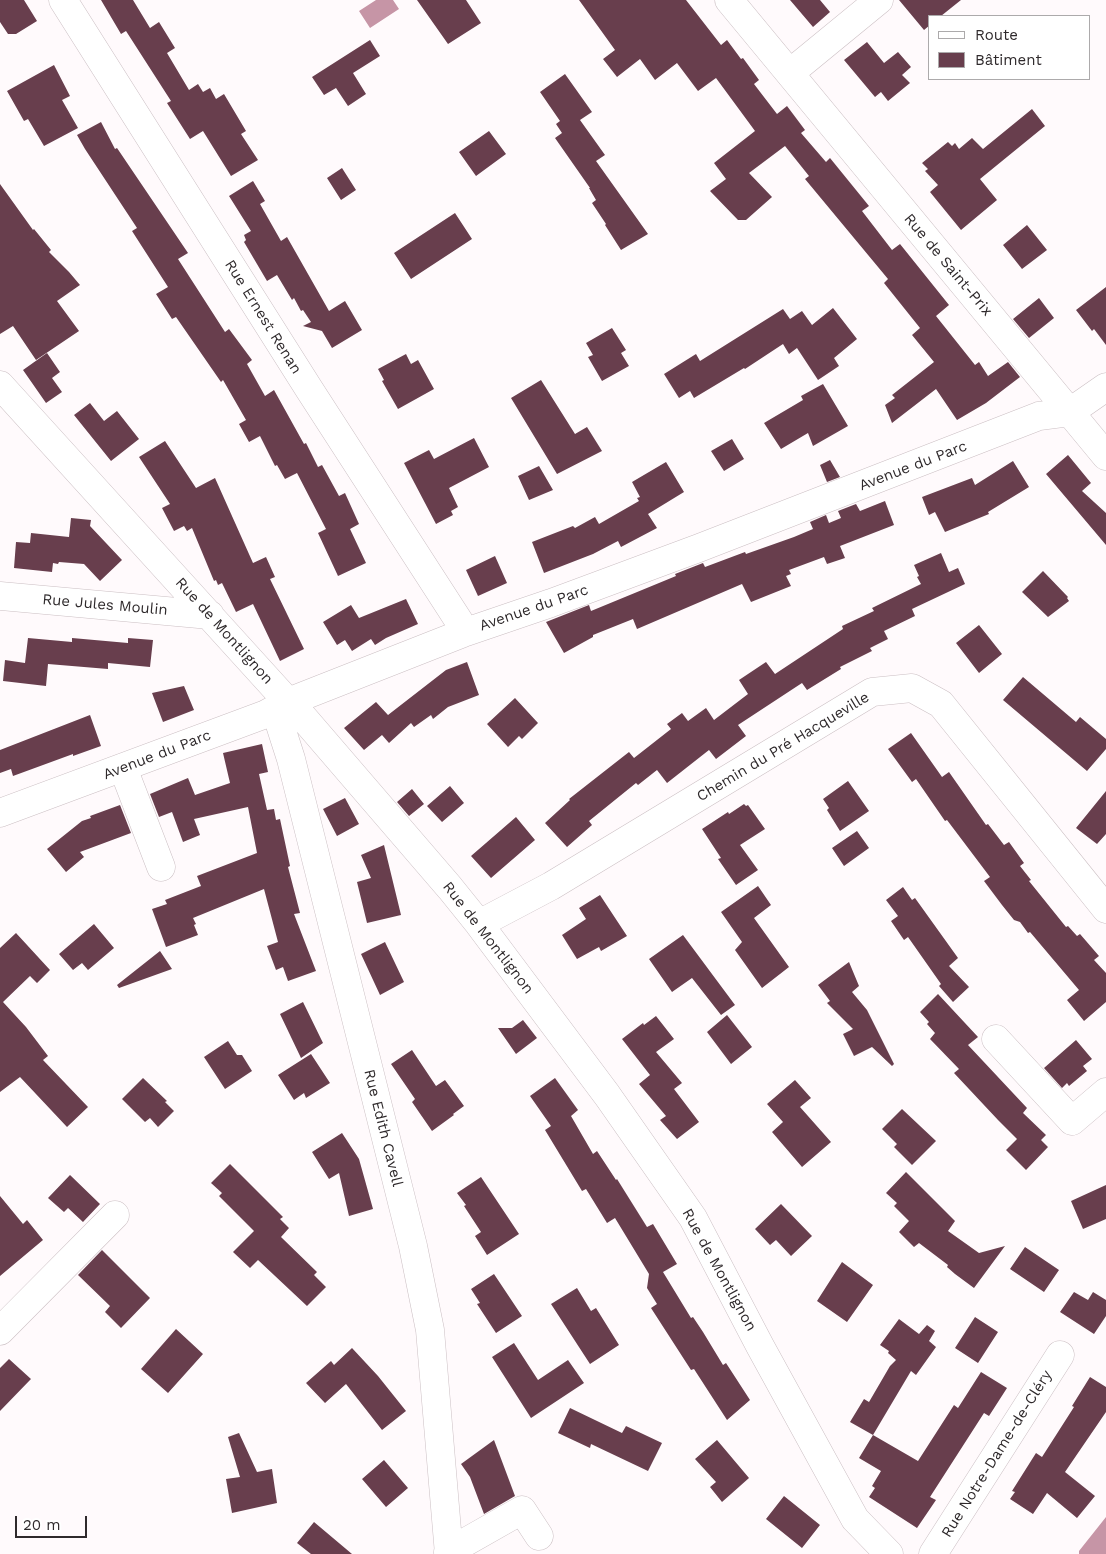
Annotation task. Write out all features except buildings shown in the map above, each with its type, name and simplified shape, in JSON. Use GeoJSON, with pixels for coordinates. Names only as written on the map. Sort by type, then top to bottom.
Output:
{"type":"FeatureCollection","features":[{"type":"Feature","properties":{"kind":"street","name":"Rue Ernest Renan"},"geometry":{"type":"LineString","coordinates":[[62,0],[466,632]]}},
{"type":"Feature","properties":{"kind":"street","name":"Rue de Saint-Prix"},"geometry":{"type":"LineString","coordinates":[[729,0],[1106,456]]}},
{"type":"Feature","properties":{"kind":"street"},"geometry":{"type":"LineString","coordinates":[[790,73],[879,0]]}},
{"type":"Feature","properties":{"kind":"street","name":"Rue de Montlignon"},"geometry":{"type":"LineString","coordinates":[[0,385],[210,615],[282,705],[302,716],[425,858],[479,924],[607,1094],[693,1218],[760,1346],[855,1519],[889,1554]]}},
{"type":"Feature","properties":{"kind":"street"},"geometry":{"type":"LineString","coordinates":[[1070,412],[1106,387]]}},
{"type":"Feature","properties":{"kind":"street","name":"Avenue du Parc"},"geometry":{"type":"LineString","coordinates":[[0,813],[266,714],[282,705],[466,632],[551,603],[699,548],[1039,416],[1070,412]]}},
{"type":"Feature","properties":{"kind":"street","name":"Rue Jules Moulin"},"geometry":{"type":"LineString","coordinates":[[0,596],[210,615]]}},
{"type":"Feature","properties":{"kind":"street","name":"Chemin du Pré Hacqueville"},"geometry":{"type":"LineString","coordinates":[[479,924],[550,886],[872,692],[912,688],[941,704],[1106,909]]}},
{"type":"Feature","properties":{"kind":"street","name":"Rue Edith Cavell"},"geometry":{"type":"LineString","coordinates":[[282,705],[293,768],[413,1246],[430,1330],[449,1553]]}},
{"type":"Feature","properties":{"kind":"street"},"geometry":{"type":"LineString","coordinates":[[123,768],[161,868]]}},
{"type":"Feature","properties":{"kind":"street"},"geometry":{"type":"LineString","coordinates":[[996,1039],[1072,1121],[1106,1092]]}},
{"type":"Feature","properties":{"kind":"street"},"geometry":{"type":"LineString","coordinates":[[0,1331],[115,1215]]}},
{"type":"Feature","properties":{"kind":"street","name":"Rue Notre-Dame-de-Cléry"},"geometry":{"type":"LineString","coordinates":[[933,1554],[1060,1354]]}},
{"type":"Feature","properties":{"kind":"street"},"geometry":{"type":"LineString","coordinates":[[449,1553],[522,1510],[539,1536]]}},
{"type":"Feature","properties":{"kind":"shaded area"},"geometry":{"type":"Polygon","coordinates":[[[376,0],[393,0],[399,9],[370,28],[359,11],[376,0]]]}},
{"type":"Feature","properties":{"kind":"shaded area"},"geometry":{"type":"Polygon","coordinates":[[[1106,1517],[1106,1554],[1079,1554],[1079,1551],[1106,1517]]]}}]}
